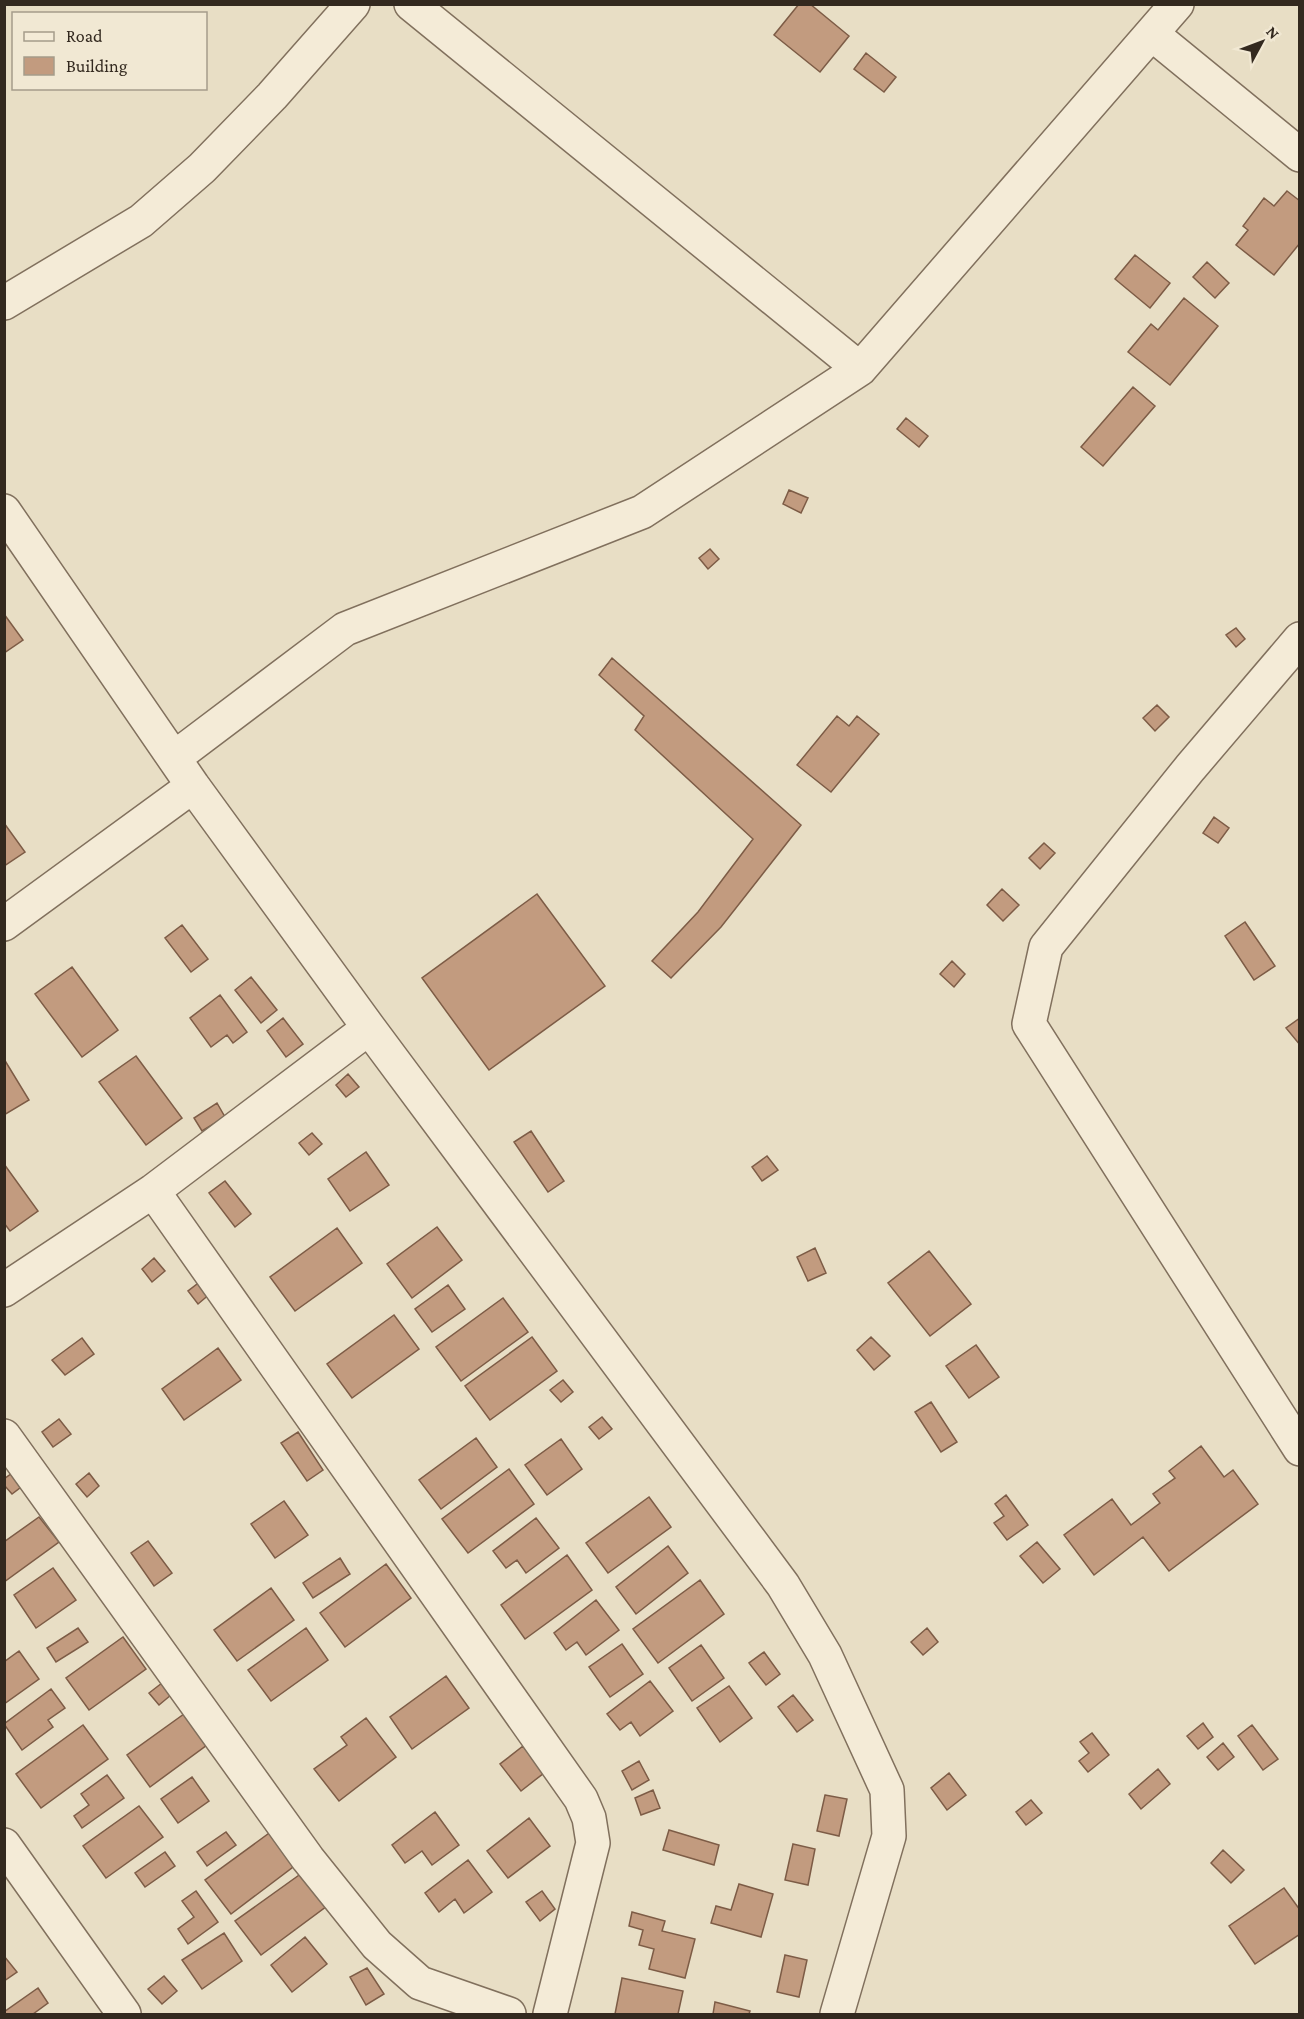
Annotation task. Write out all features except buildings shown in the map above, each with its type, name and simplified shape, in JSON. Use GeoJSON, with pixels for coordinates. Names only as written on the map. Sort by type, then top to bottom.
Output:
{"type":"FeatureCollection","features":[{"type":"Feature","properties":{"kind":"street"},"geometry":{"type":"LineString","coordinates":[[4,303],[141,221],[202,168],[272,96],[353,4]]}},
{"type":"Feature","properties":{"kind":"street"},"geometry":{"type":"LineString","coordinates":[[411,4],[860,369]]}},
{"type":"Feature","properties":{"kind":"street"},"geometry":{"type":"LineString","coordinates":[[174,758],[345,629],[642,512],[860,369],[1177,4]]}},
{"type":"Feature","properties":{"kind":"street"},"geometry":{"type":"LineString","coordinates":[[1152,34],[1299,155]]}},
{"type":"Feature","properties":{"kind":"street"},"geometry":{"type":"LineString","coordinates":[[4,511],[193,786],[369,1028],[783,1585],[825,1655],[887,1790],[889,1836],[837,2014]]}},
{"type":"Feature","properties":{"kind":"street"},"geometry":{"type":"LineString","coordinates":[[1299,639],[1190,768],[1046,947],[1029,1024],[1299,1449]]}},
{"type":"Feature","properties":{"kind":"street"},"geometry":{"type":"LineString","coordinates":[[4,924],[193,786]]}},
{"type":"Feature","properties":{"kind":"street"},"geometry":{"type":"LineString","coordinates":[[4,1290],[153,1191],[369,1028]]}},
{"type":"Feature","properties":{"kind":"street"},"geometry":{"type":"LineString","coordinates":[[153,1191],[581,1799],[589,1818],[593,1843],[550,2014]]}},
{"type":"Feature","properties":{"kind":"street"},"geometry":{"type":"LineString","coordinates":[[4,1436],[308,1859],[377,1945],[420,1983],[509,2014]]}},
{"type":"Feature","properties":{"kind":"street"},"geometry":{"type":"LineString","coordinates":[[4,1845],[124,2014]]}}]}
